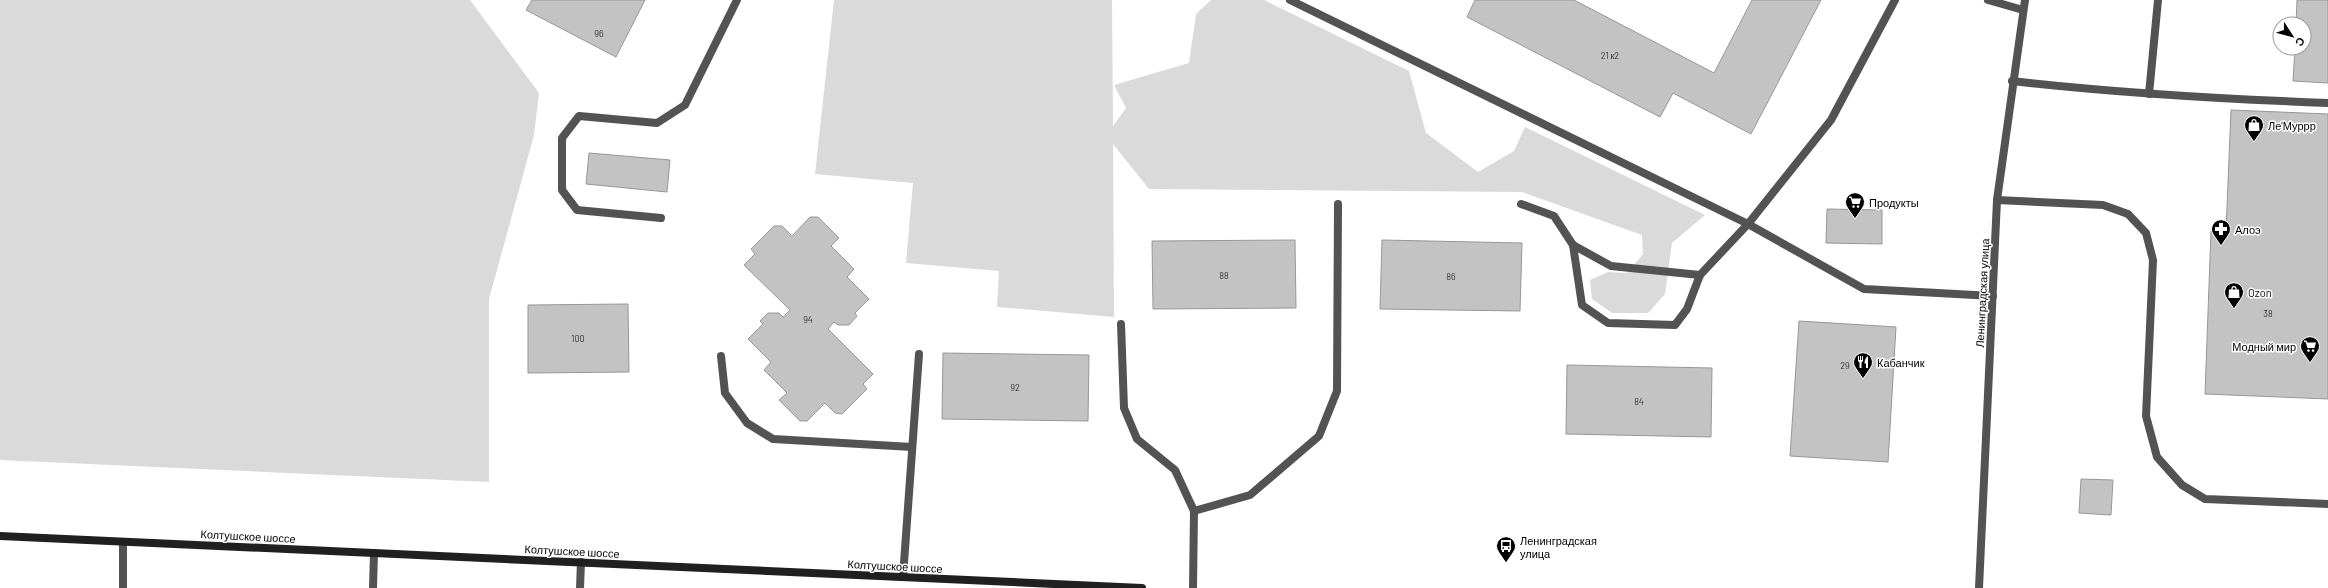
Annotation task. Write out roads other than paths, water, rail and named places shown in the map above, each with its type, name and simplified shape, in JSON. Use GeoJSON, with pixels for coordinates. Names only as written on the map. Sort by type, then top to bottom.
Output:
{"type":"FeatureCollection","features":[{"type":"Feature","properties":{"kind":"main road","name":"Колтушское шоссе"},"geometry":{"type":"LineString","coordinates":[[0,536],[1142,588]]}},
{"type":"Feature","properties":{"kind":"street"},"geometry":{"type":"LineString","coordinates":[[661,218],[577,210],[562,190],[562,138],[579,116],[657,123],[685,105],[737,0]]}},
{"type":"Feature","properties":{"kind":"street"},"geometry":{"type":"LineString","coordinates":[[1290,0],[1748,224],[1864,289],[1993,296]]}},
{"type":"Feature","properties":{"kind":"street"},"geometry":{"type":"LineString","coordinates":[[1521,204],[1554,216],[1573,245],[1582,305],[1608,322],[1675,325],[1687,309],[1700,275],[1748,224],[1831,120],[1895,0]]}},
{"type":"Feature","properties":{"kind":"street"},"geometry":{"type":"LineString","coordinates":[[1988,0],[2023,10]]}},
{"type":"Feature","properties":{"kind":"street","name":"Ленинградская улица"},"geometry":{"type":"LineString","coordinates":[[1979,588],[1997,200],[2012,81],[2025,0]]}},
{"type":"Feature","properties":{"kind":"street"},"geometry":{"type":"LineString","coordinates":[[2149,94],[2158,0]]}},
{"type":"Feature","properties":{"kind":"street"},"geometry":{"type":"LineString","coordinates":[[2012,81],[2149,94],[2328,103]]}},
{"type":"Feature","properties":{"kind":"street"},"geometry":{"type":"LineString","coordinates":[[1997,200],[2103,205],[2128,214],[2146,233],[2153,260],[2146,416],[2157,456],[2182,485],[2205,499],[2328,504]]}},
{"type":"Feature","properties":{"kind":"street"},"geometry":{"type":"LineString","coordinates":[[1194,511],[1250,495],[1319,436],[1337,390],[1338,204]]}},
{"type":"Feature","properties":{"kind":"street"},"geometry":{"type":"LineString","coordinates":[[1573,245],[1611,266],[1700,275]]}},
{"type":"Feature","properties":{"kind":"street"},"geometry":{"type":"LineString","coordinates":[[1121,324],[1124,408],[1137,439],[1175,470],[1194,511],[1192,588]]}},
{"type":"Feature","properties":{"kind":"street"},"geometry":{"type":"LineString","coordinates":[[903,577],[919,354]]}},
{"type":"Feature","properties":{"kind":"street"},"geometry":{"type":"LineString","coordinates":[[721,356],[724,393],[747,423],[773,440],[912,447]]}},
{"type":"Feature","properties":{"kind":"street"},"geometry":{"type":"LineString","coordinates":[[123,542],[123,588]]}},
{"type":"Feature","properties":{"kind":"street"},"geometry":{"type":"LineString","coordinates":[[373,588],[374,553]]}},
{"type":"Feature","properties":{"kind":"street"},"geometry":{"type":"LineString","coordinates":[[580,588],[581,562]]}},
{"type":"Feature","properties":{"kind":"place","name":"Ле'Муррр"},"geometry":{"type":"Point","coordinates":[2254,142]}},
{"type":"Feature","properties":{"kind":"place","name":"Продукты"},"geometry":{"type":"Point","coordinates":[1855,219]}},
{"type":"Feature","properties":{"kind":"place","name":"Алоэ"},"geometry":{"type":"Point","coordinates":[2221,246]}},
{"type":"Feature","properties":{"kind":"place","name":"Ozon"},"geometry":{"type":"Point","coordinates":[2234,309]}},
{"type":"Feature","properties":{"kind":"place","name":"Модный мир"},"geometry":{"type":"Point","coordinates":[2310,363]}},
{"type":"Feature","properties":{"kind":"place","name":"Кабанчик"},"geometry":{"type":"Point","coordinates":[1863,379]}},
{"type":"Feature","properties":{"kind":"place","name":"Ленинградская улица"},"geometry":{"type":"Point","coordinates":[1506,563]}}]}
